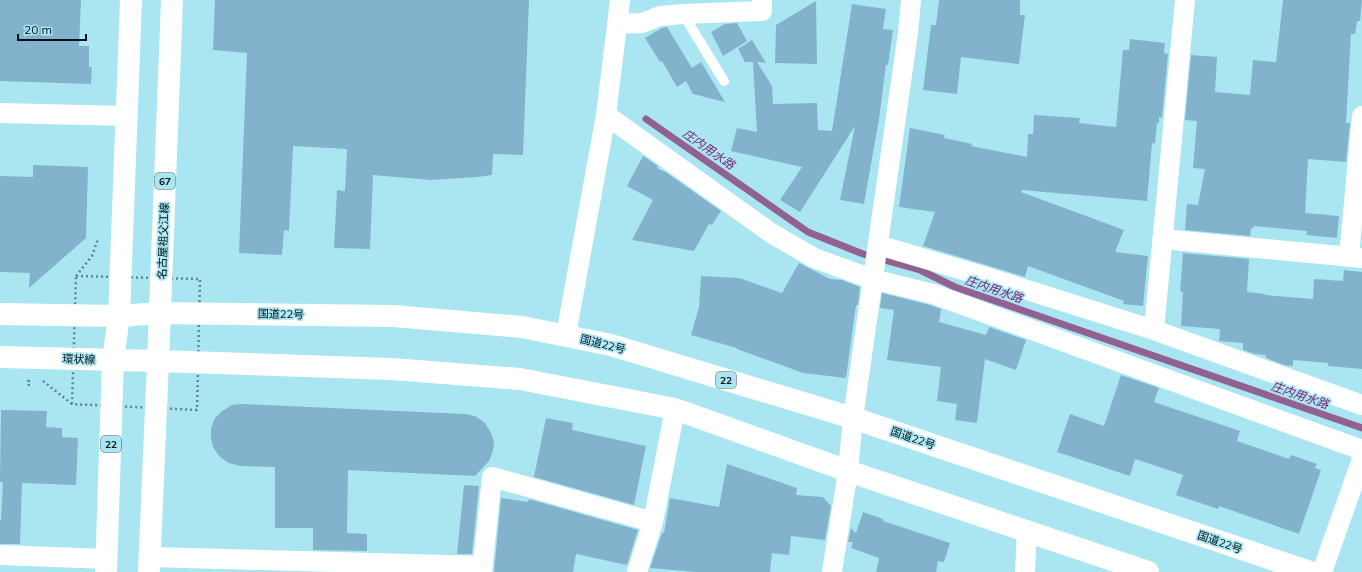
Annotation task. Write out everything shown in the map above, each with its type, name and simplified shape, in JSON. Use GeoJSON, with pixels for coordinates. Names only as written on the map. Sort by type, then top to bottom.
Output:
{"type":"FeatureCollection","features":[{"type":"Feature","properties":{"kind":"main road"},"geometry":{"type":"LineString","coordinates":[[0,314],[119,316],[131,0]]}},
{"type":"Feature","properties":{"kind":"main road","name":"名古屋祖父江線"},"geometry":{"type":"LineString","coordinates":[[158,361],[172,0]]}},
{"type":"Feature","properties":{"kind":"main road","name":"国道22号"},"geometry":{"type":"LineString","coordinates":[[119,316],[160,313],[394,316],[522,327],[566,335],[611,345],[853,418],[1310,572]]}},
{"type":"Feature","properties":{"kind":"main road","name":"22"},"geometry":{"type":"LineString","coordinates":[[106,565],[114,360],[119,316]]}},
{"type":"Feature","properties":{"kind":"main road","name":"環状線"},"geometry":{"type":"LineString","coordinates":[[0,357],[158,361]]}},
{"type":"Feature","properties":{"kind":"main road"},"geometry":{"type":"LineString","coordinates":[[150,565],[158,361],[392,369],[520,379],[675,409],[848,471],[1148,572]]}},
{"type":"Feature","properties":{"kind":"street"},"geometry":{"type":"LineString","coordinates":[[566,335],[606,115],[620,0]]}},
{"type":"Feature","properties":{"kind":"street"},"geometry":{"type":"LineString","coordinates":[[617,24],[642,23],[660,16],[762,11],[762,0]]}},
{"type":"Feature","properties":{"kind":"street"},"geometry":{"type":"LineString","coordinates":[[832,572],[848,471],[853,418],[912,0]]}},
{"type":"Feature","properties":{"kind":"street"},"geometry":{"type":"LineString","coordinates":[[1154,330],[1185,0]]}},
{"type":"Feature","properties":{"kind":"street"},"geometry":{"type":"LineString","coordinates":[[0,113],[126,116]]}},
{"type":"Feature","properties":{"kind":"street"},"geometry":{"type":"LineString","coordinates":[[606,115],[771,233],[814,258],[933,294],[1362,450]]}},
{"type":"Feature","properties":{"kind":"street"},"geometry":{"type":"LineString","coordinates":[[1162,239],[1356,257],[1362,116]]}},
{"type":"Feature","properties":{"kind":"street"},"geometry":{"type":"LineString","coordinates":[[878,247],[983,276],[1154,330],[1362,405]]}},
{"type":"Feature","properties":{"kind":"street"},"geometry":{"type":"LineString","coordinates":[[637,572],[653,522],[675,409]]}},
{"type":"Feature","properties":{"kind":"street"},"geometry":{"type":"LineString","coordinates":[[1322,572],[1362,459]]}},
{"type":"Feature","properties":{"kind":"street"},"geometry":{"type":"LineString","coordinates":[[150,565],[482,569],[492,477],[653,522]]}},
{"type":"Feature","properties":{"kind":"street"},"geometry":{"type":"LineString","coordinates":[[1025,572],[1027,531]]}},
{"type":"Feature","properties":{"kind":"street"},"geometry":{"type":"LineString","coordinates":[[0,555],[106,565]]}},
{"type":"Feature","properties":{"kind":"lane"},"geometry":{"type":"LineString","coordinates":[[683,14],[724,81]]}},
{"type":"Feature","properties":{"kind":"path"},"geometry":{"type":"LineString","coordinates":[[76,276],[92,256],[98,239]]}},
{"type":"Feature","properties":{"kind":"path"},"geometry":{"type":"LineString","coordinates":[[29,386],[28,381],[44,381],[72,404]]}},
{"type":"Feature","properties":{"kind":"building"},"geometry":{"type":"Polygon","coordinates":[[[0,0],[81,0],[79,46],[89,46],[89,67],[92,67],[91,84],[0,81],[0,0]]]}},
{"type":"Feature","properties":{"kind":"building"},"geometry":{"type":"Polygon","coordinates":[[[215,0],[529,0],[523,155],[493,154],[492,175],[478,177],[431,180],[373,175],[370,249],[334,248],[337,190],[345,191],[347,149],[293,146],[289,231],[284,230],[282,255],[239,253],[247,53],[213,50],[215,0]]]}},
{"type":"Feature","properties":{"kind":"building"},"geometry":{"type":"Polygon","coordinates":[[[939,0],[1020,0],[1020,15],[1025,15],[1019,64],[961,57],[957,94],[923,90],[931,25],[936,25],[939,0]]]}},
{"type":"Feature","properties":{"kind":"building"},"geometry":{"type":"Polygon","coordinates":[[[1283,0],[1362,0],[1360,21],[1357,21],[1355,34],[1351,34],[1346,123],[1350,123],[1346,162],[1308,159],[1305,213],[1339,216],[1337,238],[1306,235],[1307,231],[1254,226],[1251,228],[1250,236],[1185,230],[1187,204],[1198,205],[1205,169],[1193,168],[1197,121],[1185,120],[1191,55],[1217,57],[1215,92],[1250,95],[1253,60],[1276,62],[1283,0]]]}},
{"type":"Feature","properties":{"kind":"building"},"geometry":{"type":"Polygon","coordinates":[[[816,1],[817,64],[775,63],[776,25],[816,1]]]}},
{"type":"Feature","properties":{"kind":"building"},"geometry":{"type":"Polygon","coordinates":[[[852,4],[886,9],[883,29],[893,30],[864,204],[840,200],[855,126],[800,212],[780,200],[802,167],[731,151],[737,128],[757,132],[753,62],[745,62],[738,49],[752,40],[766,63],[757,62],[772,86],[773,104],[817,103],[818,130],[832,131],[852,4]]]}},
{"type":"Feature","properties":{"kind":"building"},"geometry":{"type":"Polygon","coordinates":[[[737,23],[747,41],[723,56],[711,32],[725,24],[737,23]]]}},
{"type":"Feature","properties":{"kind":"building"},"geometry":{"type":"Polygon","coordinates":[[[667,27],[692,68],[701,62],[725,102],[693,94],[686,81],[677,87],[662,61],[660,62],[645,38],[662,28],[667,27]]]}},
{"type":"Feature","properties":{"kind":"building"},"geometry":{"type":"Polygon","coordinates":[[[1130,39],[1165,43],[1164,53],[1168,54],[1162,118],[1159,117],[1159,123],[1157,123],[1155,144],[1152,143],[1147,201],[1022,190],[1021,192],[1124,230],[1115,252],[1148,256],[1143,306],[1123,304],[1124,301],[1028,266],[1025,277],[923,246],[935,212],[899,207],[910,128],[945,135],[944,138],[972,144],[971,146],[1027,157],[1028,134],[1033,134],[1034,115],[1080,118],[1079,123],[1116,127],[1123,50],[1129,50],[1130,39]]]}},
{"type":"Feature","properties":{"kind":"building"},"geometry":{"type":"Polygon","coordinates":[[[643,156],[658,166],[657,168],[667,173],[721,211],[712,225],[709,224],[694,251],[632,240],[653,200],[627,186],[643,156]]]}},
{"type":"Feature","properties":{"kind":"building"},"geometry":{"type":"Polygon","coordinates":[[[33,165],[88,167],[86,238],[29,288],[30,273],[0,272],[0,176],[33,177],[33,165]]]}},
{"type":"Feature","properties":{"kind":"building"},"geometry":{"type":"Polygon","coordinates":[[[1183,253],[1249,259],[1247,292],[1265,295],[1313,299],[1314,279],[1343,281],[1344,270],[1362,272],[1362,369],[1328,366],[1328,363],[1293,360],[1293,366],[1284,365],[1266,358],[1266,355],[1255,354],[1243,350],[1243,343],[1219,341],[1220,329],[1181,326],[1183,292],[1180,291],[1183,253]]]}},
{"type":"Feature","properties":{"kind":"building"},"geometry":{"type":"Polygon","coordinates":[[[799,263],[830,279],[842,280],[860,287],[858,305],[856,305],[846,378],[803,373],[737,348],[691,335],[699,307],[701,276],[739,278],[782,293],[799,263]]]}},
{"type":"Feature","properties":{"kind":"building"},"geometry":{"type":"Polygon","coordinates":[[[882,293],[941,309],[939,322],[986,335],[989,327],[1026,340],[1016,370],[985,359],[977,423],[955,420],[957,404],[937,401],[941,367],[887,360],[894,310],[880,308],[882,293]]]}},
{"type":"Feature","properties":{"kind":"building"},"geometry":{"type":"Polygon","coordinates":[[[1121,375],[1159,388],[1154,402],[1240,431],[1237,441],[1289,459],[1291,455],[1317,464],[1315,468],[1321,470],[1299,534],[1219,506],[1218,509],[1176,495],[1183,475],[1135,459],[1130,476],[1057,452],[1070,414],[1104,426],[1121,375]]]}},
{"type":"Feature","properties":{"kind":"building"},"geometry":{"type":"Polygon","coordinates":[[[242,404],[465,414],[475,416],[484,422],[494,441],[493,451],[489,461],[475,476],[348,470],[347,533],[367,534],[367,551],[313,550],[313,528],[275,528],[275,467],[240,466],[229,463],[220,457],[214,449],[211,439],[211,428],[215,418],[222,411],[232,405],[242,404]]]}},
{"type":"Feature","properties":{"kind":"building"},"geometry":{"type":"Polygon","coordinates":[[[1,410],[47,411],[46,427],[62,428],[62,437],[78,438],[76,485],[22,483],[20,544],[0,544],[3,482],[0,482],[1,410]]]}},
{"type":"Feature","properties":{"kind":"building"},"geometry":{"type":"Polygon","coordinates":[[[546,418],[573,423],[572,430],[646,446],[634,505],[534,477],[546,418]]]}},
{"type":"Feature","properties":{"kind":"building"},"geometry":{"type":"Polygon","coordinates":[[[727,464],[797,488],[796,495],[823,497],[831,506],[825,540],[791,536],[789,555],[772,553],[770,572],[696,572],[650,568],[662,533],[664,533],[670,498],[719,507],[727,464]]]}},
{"type":"Feature","properties":{"kind":"building"},"geometry":{"type":"Polygon","coordinates":[[[464,485],[479,486],[472,554],[457,554],[464,485]]]}},
{"type":"Feature","properties":{"kind":"building"},"geometry":{"type":"Polygon","coordinates":[[[501,498],[528,502],[529,499],[638,530],[627,565],[576,554],[573,572],[494,572],[501,498]]]}},
{"type":"Feature","properties":{"kind":"building"},"geometry":{"type":"Polygon","coordinates":[[[863,512],[883,519],[883,521],[950,543],[944,562],[938,561],[936,572],[876,572],[879,558],[851,548],[853,542],[848,542],[851,528],[856,533],[863,512]]]}},
{"type":"Feature","properties":{"kind":"waterway","name":"庄内用水路"},"geometry":{"type":"LineString","coordinates":[[646,119],[808,232],[863,254],[920,270],[955,287],[1362,428]]}}]}
